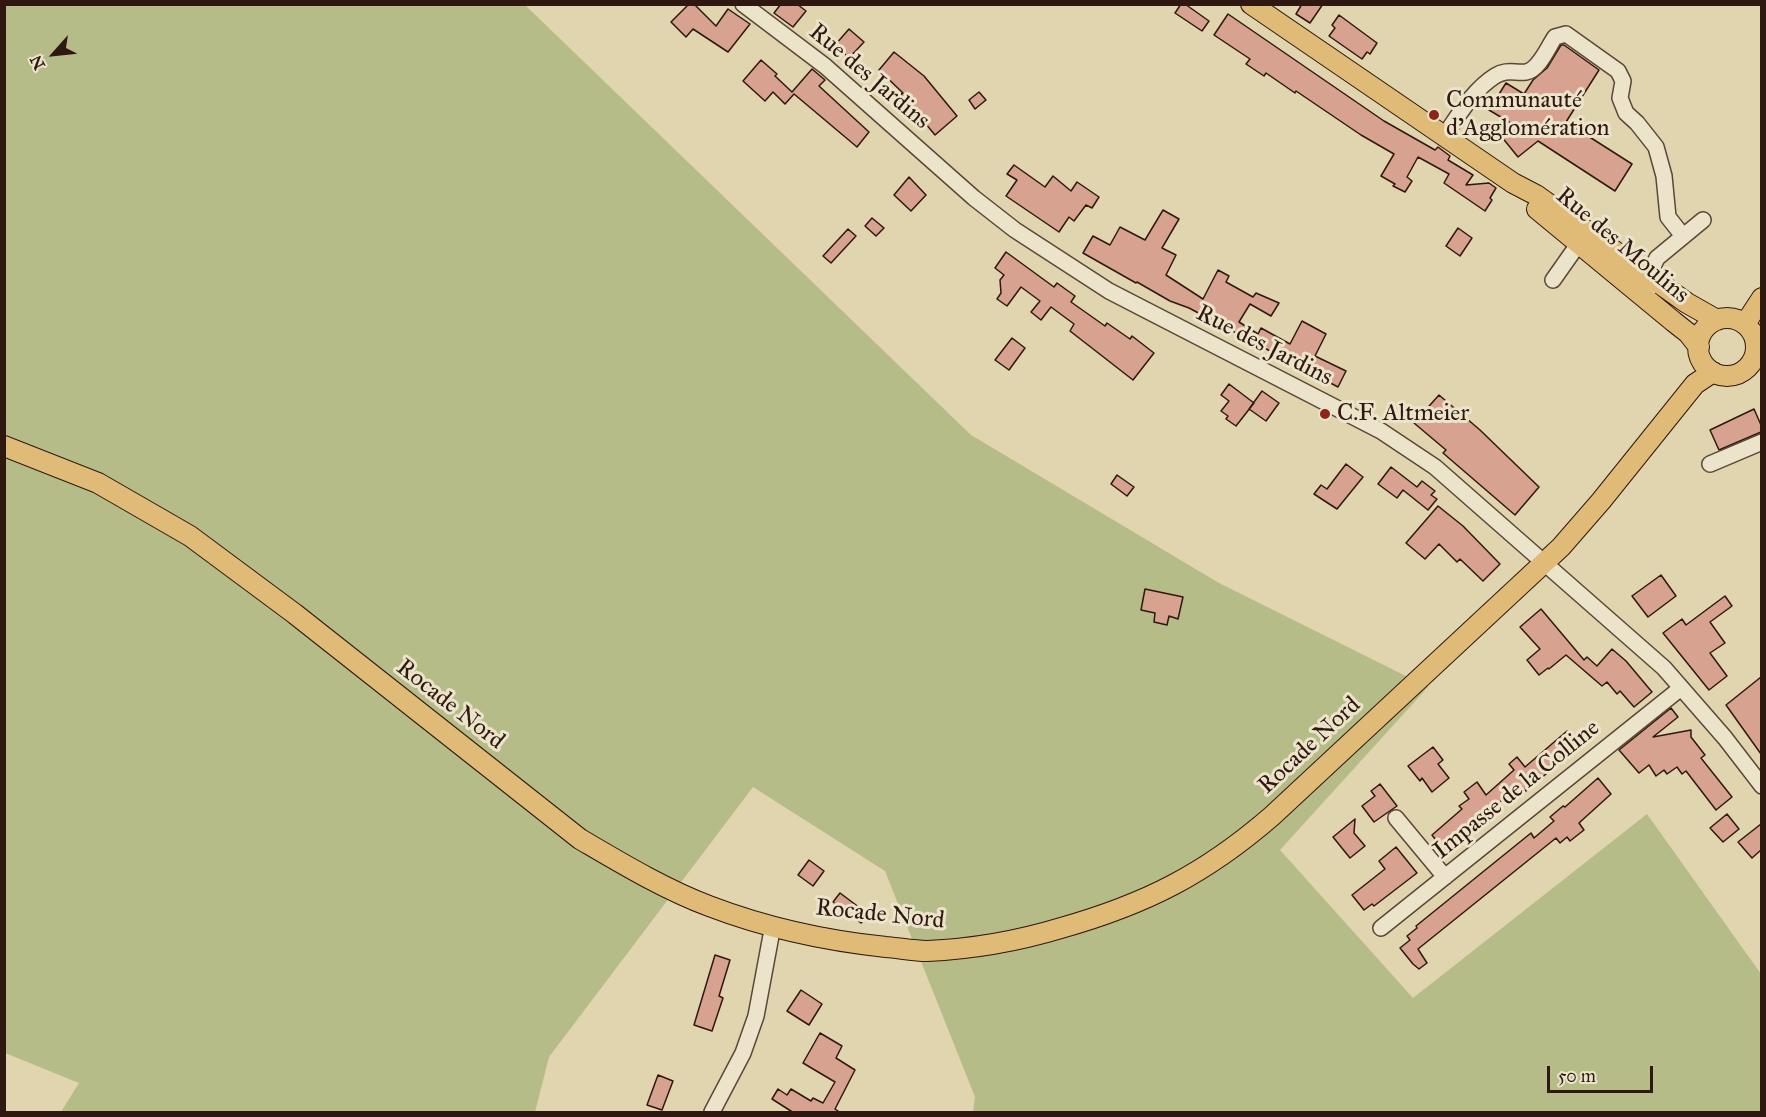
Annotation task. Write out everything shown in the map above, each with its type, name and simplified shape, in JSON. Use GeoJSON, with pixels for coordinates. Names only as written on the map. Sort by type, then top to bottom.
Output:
{"type":"FeatureCollection","features":[{"type":"Feature","properties":{"kind":"main road","name":"Rue des Moulins"},"geometry":{"type":"LineString","coordinates":[[1251,4],[1513,183],[1531,203],[1583,238],[1649,275],[1688,303],[1718,320]]}},
{"type":"Feature","properties":{"kind":"main road","name":"Rue des Moulins"},"geometry":{"type":"LineString","coordinates":[[1583,238],[1688,333],[1698,347]]}},
{"type":"Feature","properties":{"kind":"main road"},"geometry":{"type":"LineString","coordinates":[[1745,324],[1761,298]]}},
{"type":"Feature","properties":{"kind":"main road"},"geometry":{"type":"LineString","coordinates":[[1727,318],[1736,319],[1745,324],[1751,330],[1756,348],[1756,368],[1737,374],[1720,375],[1713,372],[1700,357],[1698,347],[1704,330],[1718,320],[1727,318]]}},
{"type":"Feature","properties":{"kind":"main road","name":"Rocade Nord"},"geometry":{"type":"LineString","coordinates":[[4,446],[98,483],[190,536],[295,614],[580,838],[623,864],[709,906],[773,925],[854,943],[925,951],[982,946],[1043,933],[1100,917],[1137,903],[1197,872],[1248,837],[1544,564],[1601,501],[1695,384],[1713,372]]}},
{"type":"Feature","properties":{"kind":"street","name":"Rue des Jardins"},"geometry":{"type":"LineString","coordinates":[[743,4],[825,66],[974,198],[1016,230],[1109,291],[1381,431],[1434,467],[1664,668],[1725,738],[1761,786]]}},
{"type":"Feature","properties":{"kind":"street"},"geometry":{"type":"LineString","coordinates":[[1444,136],[1478,89],[1496,75],[1506,71],[1528,72],[1536,67],[1555,37],[1566,34],[1618,71],[1623,81],[1620,98],[1626,113],[1656,147],[1664,176],[1668,217],[1683,236]]}},
{"type":"Feature","properties":{"kind":"street"},"geometry":{"type":"LineString","coordinates":[[1660,310],[1649,275],[1657,258],[1703,220]]}},
{"type":"Feature","properties":{"kind":"street"},"geometry":{"type":"LineString","coordinates":[[1552,280],[1583,238]]}},
{"type":"Feature","properties":{"kind":"street"},"geometry":{"type":"LineString","coordinates":[[1710,464],[1761,442]]}},
{"type":"Feature","properties":{"kind":"street","name":"Impasse de la Colline"},"geometry":{"type":"LineString","coordinates":[[1381,928],[1681,688]]}},
{"type":"Feature","properties":{"kind":"street"},"geometry":{"type":"LineString","coordinates":[[1396,818],[1445,877]]}},
{"type":"Feature","properties":{"kind":"street"},"geometry":{"type":"LineString","coordinates":[[712,1113],[743,1053],[756,1016],[773,925]]}},
{"type":"Feature","properties":{"kind":"green space"},"geometry":{"type":"Polygon","coordinates":[[[4,5],[525,5],[971,435],[1219,583],[1428,687],[1280,850],[1413,998],[1647,814],[1761,974],[1761,1112],[973,1112],[975,1097],[885,871],[753,787],[549,1057],[535,1112],[61,1112],[79,1083],[5,1053],[4,5]]]}},
{"type":"Feature","properties":{"kind":"building"},"geometry":{"type":"Polygon","coordinates":[[[689,4],[694,4],[716,26],[728,9],[750,24],[728,52],[693,29],[686,37],[671,22],[689,4]]]}},
{"type":"Feature","properties":{"kind":"building"},"geometry":{"type":"Polygon","coordinates":[[[781,4],[797,4],[806,11],[793,27],[774,13],[781,4]]]}},
{"type":"Feature","properties":{"kind":"building"},"geometry":{"type":"Polygon","coordinates":[[[1181,4],[1185,4],[1209,21],[1202,31],[1175,13],[1181,4]]]}},
{"type":"Feature","properties":{"kind":"building"},"geometry":{"type":"Polygon","coordinates":[[[1302,4],[1323,4],[1310,23],[1296,14],[1302,4]]]}},
{"type":"Feature","properties":{"kind":"building"},"geometry":{"type":"Polygon","coordinates":[[[1228,14],[1384,121],[1435,150],[1438,147],[1450,156],[1448,160],[1473,175],[1466,185],[1489,183],[1496,188],[1485,211],[1444,183],[1449,174],[1418,157],[1407,177],[1412,181],[1405,192],[1393,186],[1395,184],[1381,176],[1394,154],[1266,73],[1264,76],[1246,64],[1250,59],[1214,35],[1228,14]]]}},
{"type":"Feature","properties":{"kind":"building"},"geometry":{"type":"Polygon","coordinates":[[[1339,15],[1377,43],[1370,54],[1367,52],[1362,59],[1329,36],[1335,28],[1332,25],[1339,15]]]}},
{"type":"Feature","properties":{"kind":"building"},"geometry":{"type":"Polygon","coordinates":[[[849,29],[864,42],[849,58],[835,45],[849,29]]]}},
{"type":"Feature","properties":{"kind":"building"},"geometry":{"type":"Polygon","coordinates":[[[1561,45],[1599,70],[1566,122],[1632,164],[1615,191],[1538,141],[1518,157],[1501,136],[1514,125],[1489,110],[1506,83],[1524,94],[1533,80],[1547,68],[1561,45]]]}},
{"type":"Feature","properties":{"kind":"building"},"geometry":{"type":"Polygon","coordinates":[[[894,52],[924,76],[957,116],[935,135],[901,94],[903,93],[879,70],[894,52]]]}},
{"type":"Feature","properties":{"kind":"building"},"geometry":{"type":"Polygon","coordinates":[[[761,60],[792,92],[812,69],[825,80],[819,86],[869,132],[857,147],[794,94],[785,104],[773,92],[765,101],[743,81],[761,60]]]}},
{"type":"Feature","properties":{"kind":"building"},"geometry":{"type":"Polygon","coordinates":[[[979,92],[986,100],[975,109],[969,100],[979,92]]]}},
{"type":"Feature","properties":{"kind":"building"},"geometry":{"type":"Polygon","coordinates":[[[1014,165],[1045,187],[1053,176],[1071,191],[1077,182],[1099,197],[1092,208],[1086,205],[1074,221],[1069,217],[1059,232],[1006,196],[1017,180],[1007,174],[1014,165]]]}},
{"type":"Feature","properties":{"kind":"building"},"geometry":{"type":"Polygon","coordinates":[[[909,177],[926,195],[911,211],[894,195],[909,177]]]}},
{"type":"Feature","properties":{"kind":"building"},"geometry":{"type":"Polygon","coordinates":[[[1163,210],[1179,219],[1162,248],[1176,255],[1166,275],[1203,299],[1218,270],[1229,276],[1226,282],[1253,297],[1256,293],[1279,303],[1271,316],[1250,304],[1239,322],[1258,334],[1261,328],[1290,344],[1302,321],[1326,334],[1315,356],[1346,371],[1338,387],[1189,308],[1170,301],[1083,253],[1093,236],[1110,245],[1120,227],[1145,240],[1163,210]]]}},
{"type":"Feature","properties":{"kind":"building"},"geometry":{"type":"Polygon","coordinates":[[[872,218],[884,228],[876,236],[865,226],[872,218]]]}},
{"type":"Feature","properties":{"kind":"building"},"geometry":{"type":"Polygon","coordinates":[[[1458,228],[1472,238],[1460,256],[1446,246],[1458,228]]]}},
{"type":"Feature","properties":{"kind":"building"},"geometry":{"type":"Polygon","coordinates":[[[848,229],[856,236],[831,263],[823,256],[848,229]]]}},
{"type":"Feature","properties":{"kind":"building"},"geometry":{"type":"Polygon","coordinates":[[[1006,252],[1054,287],[1057,283],[1075,296],[1071,302],[1105,326],[1107,323],[1130,339],[1132,336],[1154,353],[1133,380],[1070,331],[1074,324],[1051,307],[1041,320],[1031,312],[1040,301],[1021,287],[1007,306],[997,299],[1001,293],[1000,280],[1004,275],[995,268],[1006,252]]]}},
{"type":"Feature","properties":{"kind":"building"},"geometry":{"type":"Polygon","coordinates":[[[1012,338],[1025,348],[1009,370],[995,360],[1012,338]]]}},
{"type":"Feature","properties":{"kind":"building"},"geometry":{"type":"Polygon","coordinates":[[[1229,384],[1254,403],[1236,426],[1226,419],[1228,416],[1221,411],[1229,401],[1221,395],[1229,384]]]}},
{"type":"Feature","properties":{"kind":"building"},"geometry":{"type":"Polygon","coordinates":[[[1262,391],[1279,403],[1266,421],[1249,409],[1262,391]]]}},
{"type":"Feature","properties":{"kind":"building"},"geometry":{"type":"Polygon","coordinates":[[[1439,395],[1480,430],[1539,487],[1515,515],[1443,453],[1446,450],[1414,423],[1439,395]]]}},
{"type":"Feature","properties":{"kind":"building"},"geometry":{"type":"Polygon","coordinates":[[[1754,409],[1761,425],[1761,432],[1719,450],[1710,430],[1754,409]]]}},
{"type":"Feature","properties":{"kind":"building"},"geometry":{"type":"Polygon","coordinates":[[[1346,464],[1363,477],[1337,509],[1314,494],[1321,485],[1327,489],[1346,464]]]}},
{"type":"Feature","properties":{"kind":"building"},"geometry":{"type":"Polygon","coordinates":[[[1391,467],[1417,487],[1422,481],[1435,491],[1431,495],[1437,499],[1428,510],[1403,490],[1397,498],[1378,484],[1391,467]]]}},
{"type":"Feature","properties":{"kind":"building"},"geometry":{"type":"Polygon","coordinates":[[[1117,475],[1134,487],[1127,496],[1111,484],[1117,475]]]}},
{"type":"Feature","properties":{"kind":"building"},"geometry":{"type":"Polygon","coordinates":[[[1438,506],[1463,526],[1500,564],[1483,581],[1460,559],[1457,562],[1439,544],[1425,559],[1406,543],[1438,506]]]}},
{"type":"Feature","properties":{"kind":"building"},"geometry":{"type":"Polygon","coordinates":[[[1661,575],[1676,596],[1648,617],[1632,596],[1661,575]]]}},
{"type":"Feature","properties":{"kind":"building"},"geometry":{"type":"Polygon","coordinates":[[[1145,589],[1183,597],[1178,619],[1169,616],[1167,625],[1154,622],[1155,613],[1141,610],[1145,589]]]}},
{"type":"Feature","properties":{"kind":"building"},"geometry":{"type":"Polygon","coordinates":[[[1725,596],[1732,606],[1710,622],[1725,643],[1710,653],[1727,676],[1709,690],[1663,633],[1682,619],[1686,625],[1725,596]]]}},
{"type":"Feature","properties":{"kind":"building"},"geometry":{"type":"Polygon","coordinates":[[[1541,609],[1584,660],[1587,657],[1597,666],[1612,649],[1626,661],[1652,692],[1634,707],[1620,691],[1617,694],[1607,682],[1602,686],[1566,655],[1539,675],[1527,660],[1540,649],[1520,627],[1541,609]]]}},
{"type":"Feature","properties":{"kind":"building"},"geometry":{"type":"Polygon","coordinates":[[[1761,677],[1761,754],[1726,705],[1761,677]]]}},
{"type":"Feature","properties":{"kind":"building"},"geometry":{"type":"Polygon","coordinates":[[[1671,708],[1678,717],[1653,737],[1691,730],[1691,737],[1705,755],[1701,758],[1732,797],[1716,810],[1686,771],[1682,774],[1677,767],[1667,774],[1664,770],[1656,776],[1649,765],[1639,773],[1619,750],[1671,708]]]}},
{"type":"Feature","properties":{"kind":"building"},"geometry":{"type":"Polygon","coordinates":[[[1567,731],[1579,746],[1526,791],[1524,789],[1513,799],[1509,795],[1488,811],[1490,814],[1445,852],[1432,835],[1462,809],[1459,806],[1469,799],[1464,792],[1477,782],[1486,795],[1514,770],[1509,764],[1517,757],[1525,767],[1567,731]]]}},
{"type":"Feature","properties":{"kind":"building"},"geometry":{"type":"Polygon","coordinates":[[[1433,747],[1443,760],[1438,764],[1449,778],[1432,792],[1422,778],[1420,781],[1408,766],[1433,747]]]}},
{"type":"Feature","properties":{"kind":"building"},"geometry":{"type":"Polygon","coordinates":[[[1598,778],[1611,794],[1579,823],[1584,830],[1570,841],[1567,837],[1560,843],[1556,838],[1418,949],[1427,963],[1419,969],[1413,964],[1400,948],[1410,940],[1407,936],[1417,928],[1416,926],[1531,833],[1534,838],[1554,821],[1550,817],[1598,778]]]}},
{"type":"Feature","properties":{"kind":"building"},"geometry":{"type":"Polygon","coordinates":[[[1380,784],[1397,806],[1374,822],[1362,806],[1375,796],[1371,791],[1380,784]]]}},
{"type":"Feature","properties":{"kind":"building"},"geometry":{"type":"Polygon","coordinates":[[[1727,814],[1739,829],[1723,842],[1710,828],[1727,814]]]}},
{"type":"Feature","properties":{"kind":"building"},"geometry":{"type":"Polygon","coordinates":[[[1355,819],[1354,833],[1365,846],[1350,858],[1333,837],[1355,819]]]}},
{"type":"Feature","properties":{"kind":"building"},"geometry":{"type":"Polygon","coordinates":[[[1761,824],[1761,850],[1752,858],[1738,842],[1761,824]]]}},
{"type":"Feature","properties":{"kind":"building"},"geometry":{"type":"Polygon","coordinates":[[[1396,847],[1417,873],[1374,906],[1372,904],[1364,910],[1352,895],[1385,869],[1379,861],[1396,847]]]}},
{"type":"Feature","properties":{"kind":"building"},"geometry":{"type":"Polygon","coordinates":[[[809,860],[824,871],[813,886],[798,875],[809,860]]]}},
{"type":"Feature","properties":{"kind":"building"},"geometry":{"type":"Polygon","coordinates":[[[840,893],[868,914],[861,923],[833,902],[840,893]]]}},
{"type":"Feature","properties":{"kind":"building"},"geometry":{"type":"Polygon","coordinates":[[[715,955],[730,960],[719,996],[723,998],[712,1031],[694,1025],[715,955]]]}},
{"type":"Feature","properties":{"kind":"building"},"geometry":{"type":"Polygon","coordinates":[[[801,990],[822,1004],[809,1025],[787,1011],[801,990]]]}},
{"type":"Feature","properties":{"kind":"building"},"geometry":{"type":"Polygon","coordinates":[[[820,1033],[842,1046],[836,1058],[855,1070],[835,1109],[841,1113],[794,1113],[772,1099],[778,1089],[787,1095],[791,1089],[811,1101],[813,1098],[823,1103],[835,1082],[803,1063],[820,1033]]]}},
{"type":"Feature","properties":{"kind":"building"},"geometry":{"type":"Polygon","coordinates":[[[658,1075],[673,1081],[662,1110],[647,1105],[658,1075]]]}},
{"type":"Feature","properties":{"kind":"place","name":"Communauté d’Agglomération"},"geometry":{"type":"Point","coordinates":[1434,115]}},
{"type":"Feature","properties":{"kind":"place","name":"C.F. Altmeier"},"geometry":{"type":"Point","coordinates":[1325,414]}}]}
